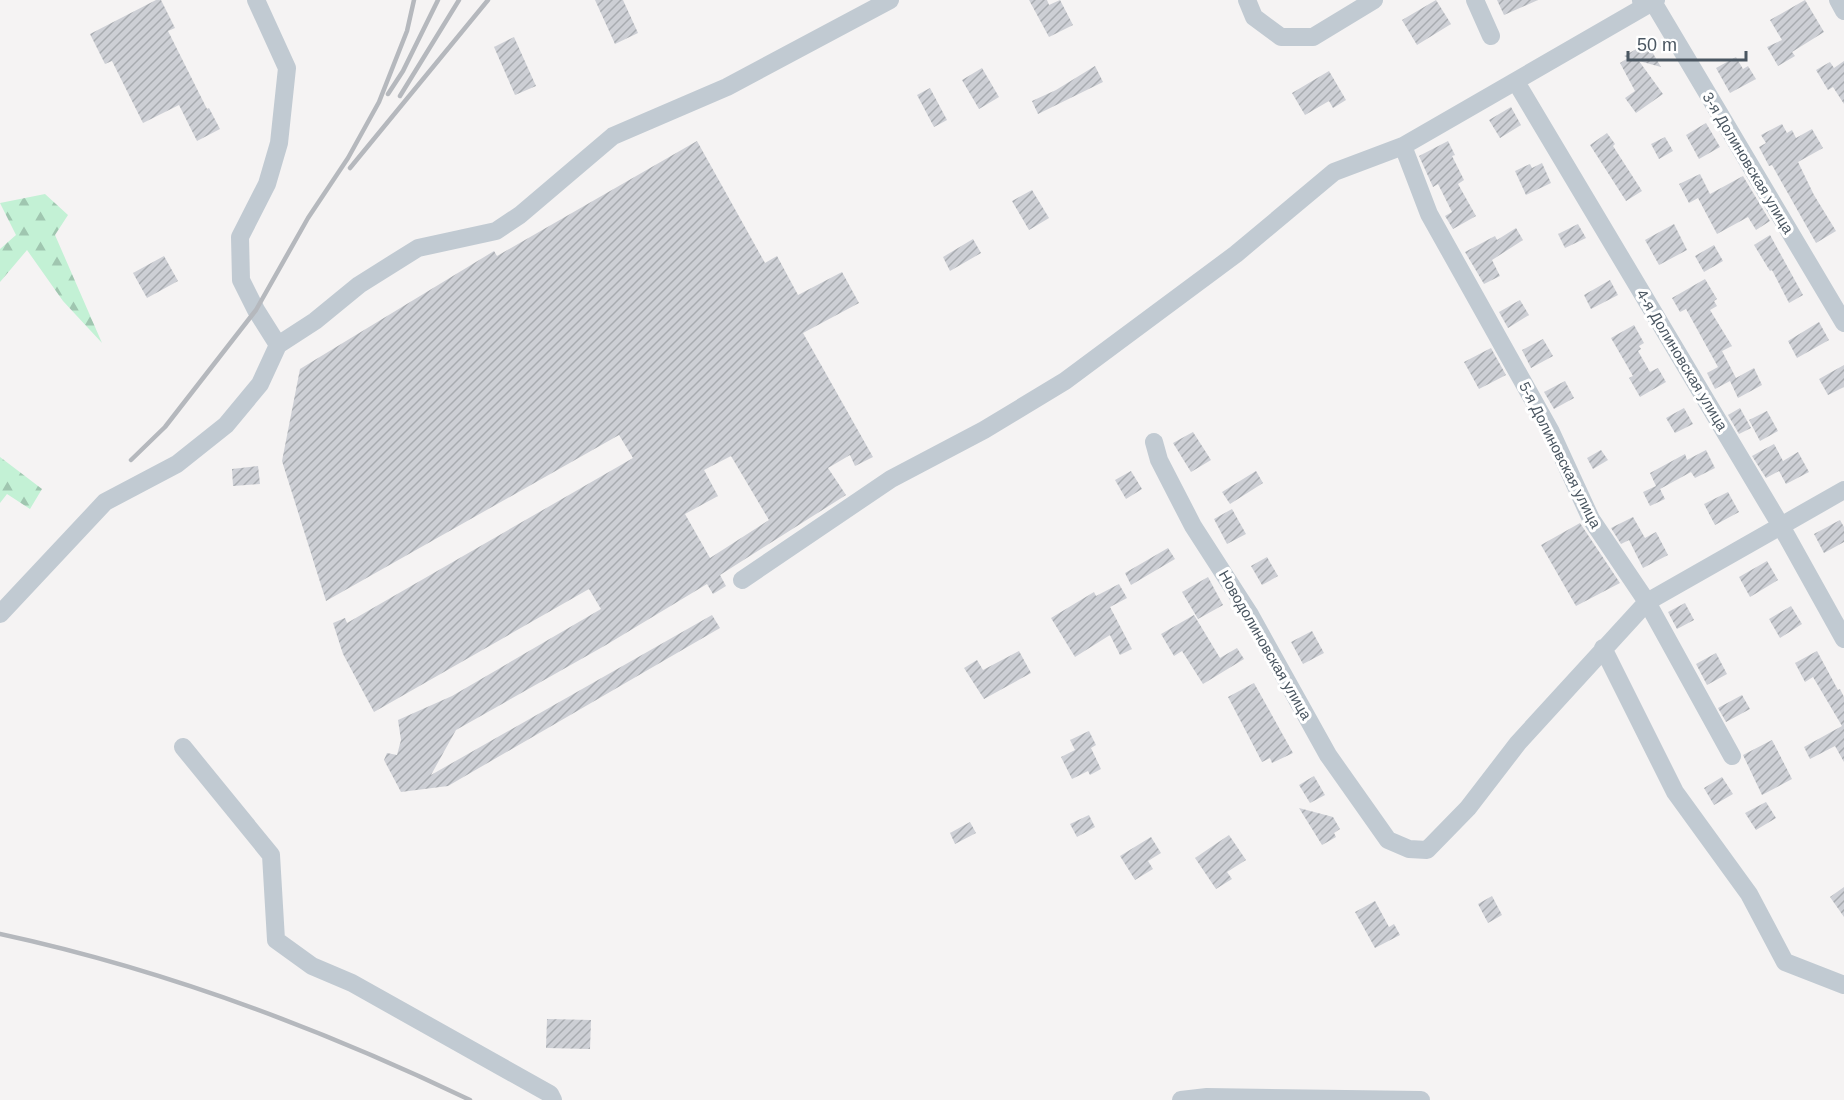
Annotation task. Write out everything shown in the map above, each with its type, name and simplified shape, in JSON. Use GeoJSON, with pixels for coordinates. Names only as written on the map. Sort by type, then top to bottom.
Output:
{"type":"FeatureCollection","features":[{"type":"Feature","properties":{"kind":"street"},"geometry":{"type":"LineString","coordinates":[[256,0],[287,68],[279,142],[267,184],[240,237],[241,280],[256,310],[278,345]]}},
{"type":"Feature","properties":{"kind":"street"},"geometry":{"type":"LineString","coordinates":[[0,614],[105,502],[177,464],[226,425],[260,384],[278,345],[315,321],[359,285],[418,248],[496,231],[520,216],[613,136],[737,82],[890,0]]}},
{"type":"Feature","properties":{"kind":"street"},"geometry":{"type":"LineString","coordinates":[[1247,0],[1254,17],[1281,37],[1312,37],[1374,0]]}},
{"type":"Feature","properties":{"kind":"street"},"geometry":{"type":"LineString","coordinates":[[1474,0],[1491,36]]}},
{"type":"Feature","properties":{"kind":"street"},"geometry":{"type":"LineString","coordinates":[[1838,0],[1844,10]]}},
{"type":"Feature","properties":{"kind":"street"},"geometry":{"type":"LineString","coordinates":[[742,580],[891,479],[984,430],[1065,381],[1227,261],[1334,172],[1403,146],[1516,82],[1649,1]]}},
{"type":"Feature","properties":{"kind":"street","name":"3-я Долиновская улица"},"geometry":{"type":"LineString","coordinates":[[1649,1],[1844,323]]}},
{"type":"Feature","properties":{"kind":"street","name":"4-я Долиновская улица"},"geometry":{"type":"LineString","coordinates":[[1516,82],[1781,526],[1844,639]]}},
{"type":"Feature","properties":{"kind":"street","name":"5-я Долиновская улица"},"geometry":{"type":"LineString","coordinates":[[1403,146],[1429,213],[1551,432],[1591,519],[1647,602],[1732,756]]}},
{"type":"Feature","properties":{"kind":"street","name":"Новодолиновская улица"},"geometry":{"type":"LineString","coordinates":[[1154,442],[1159,460],[1193,526],[1249,613],[1328,755],[1388,840],[1409,849],[1427,850],[1468,808],[1518,743],[1603,648]]}},
{"type":"Feature","properties":{"kind":"street"},"geometry":{"type":"LineString","coordinates":[[1844,490],[1647,602],[1603,648],[1675,792],[1749,894],[1785,962],[1844,985]]}},
{"type":"Feature","properties":{"kind":"street"},"geometry":{"type":"LineString","coordinates":[[183,747],[271,855],[276,940],[312,966],[352,983],[550,1094],[553,1100]]}},
{"type":"Feature","properties":{"kind":"street"},"geometry":{"type":"LineString","coordinates":[[1181,1100],[1207,1097],[1421,1100]]}},
{"type":"Feature","properties":{"kind":"green space"},"geometry":{"type":"Polygon","coordinates":[[[45,194],[68,215],[55,235],[102,343],[63,301],[27,250],[0,282],[0,249],[16,235],[0,203],[45,194]]]}},
{"type":"Feature","properties":{"kind":"green space"},"geometry":{"type":"Polygon","coordinates":[[[0,457],[42,489],[30,509],[7,494],[0,503],[0,457]]]}},
{"type":"Feature","properties":{"kind":"building"},"geometry":{"type":"Polygon","coordinates":[[[156,0],[161,0],[175,28],[168,31],[207,109],[209,108],[220,129],[197,141],[179,105],[143,123],[112,61],[105,64],[90,34],[156,0]]]}},
{"type":"Feature","properties":{"kind":"building"},"geometry":{"type":"Polygon","coordinates":[[[595,0],[623,0],[638,33],[615,44],[595,0]]]}},
{"type":"Feature","properties":{"kind":"building"},"geometry":{"type":"Polygon","coordinates":[[[1029,0],[1047,0],[1049,5],[1060,0],[1073,25],[1049,37],[1029,0]]]}},
{"type":"Feature","properties":{"kind":"building"},"geometry":{"type":"Polygon","coordinates":[[[1436,0],[1451,24],[1417,45],[1402,20],[1436,0]]]}},
{"type":"Feature","properties":{"kind":"building"},"geometry":{"type":"Polygon","coordinates":[[[1497,0],[1538,0],[1504,15],[1497,0]]]}},
{"type":"Feature","properties":{"kind":"building"},"geometry":{"type":"Polygon","coordinates":[[[1805,0],[1824,32],[1792,52],[1795,56],[1778,66],[1767,47],[1782,40],[1770,20],[1805,0]]]}},
{"type":"Feature","properties":{"kind":"building"},"geometry":{"type":"Polygon","coordinates":[[[514,37],[536,86],[515,95],[494,47],[514,37]]]}},
{"type":"Feature","properties":{"kind":"building"},"geometry":{"type":"Polygon","coordinates":[[[1647,43],[1661,67],[1639,61],[1663,94],[1636,113],[1625,98],[1635,91],[1620,63],[1628,58],[1624,56],[1647,43]]]}},
{"type":"Feature","properties":{"kind":"building"},"geometry":{"type":"Polygon","coordinates":[[[1736,57],[1743,69],[1748,66],[1756,79],[1730,93],[1716,68],[1736,57]]]}},
{"type":"Feature","properties":{"kind":"building"},"geometry":{"type":"Polygon","coordinates":[[[1844,61],[1844,104],[1833,87],[1828,90],[1816,70],[1830,62],[1834,68],[1844,61]]]}},
{"type":"Feature","properties":{"kind":"building"},"geometry":{"type":"Polygon","coordinates":[[[1095,66],[1103,82],[1038,114],[1032,101],[1056,90],[1095,66]]]}},
{"type":"Feature","properties":{"kind":"building"},"geometry":{"type":"Polygon","coordinates":[[[982,68],[999,97],[979,109],[962,80],[982,68]]]}},
{"type":"Feature","properties":{"kind":"building"},"geometry":{"type":"Polygon","coordinates":[[[1329,71],[1346,100],[1333,108],[1329,101],[1305,115],[1292,93],[1329,71]]]}},
{"type":"Feature","properties":{"kind":"building"},"geometry":{"type":"Polygon","coordinates":[[[930,88],[947,120],[934,127],[917,95],[930,88]]]}},
{"type":"Feature","properties":{"kind":"building"},"geometry":{"type":"Polygon","coordinates":[[[1511,107],[1521,125],[1500,138],[1489,120],[1511,107]]]}},
{"type":"Feature","properties":{"kind":"building"},"geometry":{"type":"Polygon","coordinates":[[[1706,123],[1720,147],[1699,159],[1686,135],[1706,123]]]}},
{"type":"Feature","properties":{"kind":"building"},"geometry":{"type":"Polygon","coordinates":[[[1782,124],[1787,133],[1792,130],[1796,138],[1812,129],[1823,148],[1798,162],[1814,195],[1836,231],[1816,243],[1772,165],[1769,166],[1759,147],[1766,143],[1761,135],[1782,124]]]}},
{"type":"Feature","properties":{"kind":"building"},"geometry":{"type":"Polygon","coordinates":[[[1607,133],[1642,191],[1626,201],[1590,145],[1607,133]]]}},
{"type":"Feature","properties":{"kind":"building"},"geometry":{"type":"Polygon","coordinates":[[[1665,137],[1673,151],[1659,159],[1651,144],[1665,137]]]}},
{"type":"Feature","properties":{"kind":"building"},"geometry":{"type":"Polygon","coordinates":[[[697,141],[765,263],[777,256],[798,295],[842,272],[859,303],[803,333],[873,457],[855,466],[850,455],[828,468],[846,495],[720,575],[726,586],[713,594],[707,584],[606,645],[456,730],[431,775],[712,615],[720,628],[448,786],[401,792],[384,760],[387,753],[397,755],[401,740],[398,720],[452,696],[601,609],[589,589],[374,712],[343,654],[333,623],[345,618],[347,623],[633,458],[619,435],[326,601],[282,461],[300,369],[494,251],[497,256],[697,141]],[[731,456],[704,470],[718,496],[685,514],[710,558],[769,520],[731,456]]]}},
{"type":"Feature","properties":{"kind":"building"},"geometry":{"type":"Polygon","coordinates":[[[1448,141],[1455,155],[1452,156],[1464,180],[1458,184],[1476,216],[1453,229],[1445,216],[1452,212],[1438,184],[1433,187],[1419,156],[1448,141]]]}},
{"type":"Feature","properties":{"kind":"building"},"geometry":{"type":"Polygon","coordinates":[[[1542,163],[1551,183],[1526,195],[1515,171],[1530,164],[1532,168],[1542,163]]]}},
{"type":"Feature","properties":{"kind":"building"},"geometry":{"type":"Polygon","coordinates":[[[1700,174],[1710,194],[1743,176],[1770,221],[1756,230],[1748,217],[1717,234],[1698,198],[1689,203],[1679,184],[1700,174]]]}},
{"type":"Feature","properties":{"kind":"building"},"geometry":{"type":"Polygon","coordinates":[[[1032,190],[1049,218],[1029,230],[1012,201],[1032,190]]]}},
{"type":"Feature","properties":{"kind":"building"},"geometry":{"type":"Polygon","coordinates":[[[1578,224],[1586,238],[1565,248],[1558,234],[1578,224]]]}},
{"type":"Feature","properties":{"kind":"building"},"geometry":{"type":"Polygon","coordinates":[[[1674,224],[1687,250],[1659,265],[1645,240],[1674,224]]]}},
{"type":"Feature","properties":{"kind":"building"},"geometry":{"type":"Polygon","coordinates":[[[1516,228],[1523,240],[1492,260],[1500,276],[1484,284],[1465,252],[1495,236],[1497,240],[1516,228]]]}},
{"type":"Feature","properties":{"kind":"building"},"geometry":{"type":"Polygon","coordinates":[[[1770,235],[1803,295],[1789,303],[1772,270],[1770,271],[1754,245],[1770,235]]]}},
{"type":"Feature","properties":{"kind":"building"},"geometry":{"type":"Polygon","coordinates":[[[973,239],[981,253],[950,271],[943,257],[973,239]]]}},
{"type":"Feature","properties":{"kind":"building"},"geometry":{"type":"Polygon","coordinates":[[[1714,245],[1723,261],[1704,272],[1695,256],[1714,245]]]}},
{"type":"Feature","properties":{"kind":"building"},"geometry":{"type":"Polygon","coordinates":[[[164,256],[178,281],[147,298],[133,273],[164,256]]]}},
{"type":"Feature","properties":{"kind":"building"},"geometry":{"type":"Polygon","coordinates":[[[1705,279],[1717,299],[1714,301],[1717,306],[1710,310],[1732,346],[1722,351],[1736,378],[1754,368],[1762,385],[1738,398],[1730,381],[1715,389],[1707,373],[1718,367],[1686,309],[1680,312],[1672,298],[1705,279]]]}},
{"type":"Feature","properties":{"kind":"building"},"geometry":{"type":"Polygon","coordinates":[[[1610,280],[1618,295],[1591,309],[1584,295],[1610,280]]]}},
{"type":"Feature","properties":{"kind":"building"},"geometry":{"type":"Polygon","coordinates":[[[1520,300],[1529,315],[1508,328],[1499,312],[1520,300]]]}},
{"type":"Feature","properties":{"kind":"building"},"geometry":{"type":"Polygon","coordinates":[[[1819,322],[1829,340],[1797,358],[1788,341],[1819,322]]]}},
{"type":"Feature","properties":{"kind":"building"},"geometry":{"type":"Polygon","coordinates":[[[1634,325],[1644,343],[1639,346],[1641,349],[1638,351],[1650,372],[1658,368],[1666,382],[1640,397],[1629,378],[1633,376],[1611,338],[1634,325]]]}},
{"type":"Feature","properties":{"kind":"building"},"geometry":{"type":"Polygon","coordinates":[[[1543,339],[1553,356],[1531,368],[1522,350],[1543,339]]]}},
{"type":"Feature","properties":{"kind":"building"},"geometry":{"type":"Polygon","coordinates":[[[1491,348],[1506,375],[1479,389],[1464,362],[1491,348]]]}},
{"type":"Feature","properties":{"kind":"building"},"geometry":{"type":"Polygon","coordinates":[[[1844,365],[1844,387],[1828,395],[1819,379],[1844,365]]]}},
{"type":"Feature","properties":{"kind":"building"},"geometry":{"type":"Polygon","coordinates":[[[1565,381],[1574,398],[1554,409],[1544,392],[1565,381]]]}},
{"type":"Feature","properties":{"kind":"building"},"geometry":{"type":"Polygon","coordinates":[[[1684,408],[1693,424],[1675,433],[1666,418],[1684,408]]]}},
{"type":"Feature","properties":{"kind":"building"},"geometry":{"type":"Polygon","coordinates":[[[1740,408],[1751,428],[1739,434],[1728,415],[1740,408]]]}},
{"type":"Feature","properties":{"kind":"building"},"geometry":{"type":"Polygon","coordinates":[[[1767,411],[1778,431],[1760,441],[1749,420],[1767,411]]]}},
{"type":"Feature","properties":{"kind":"building"},"geometry":{"type":"Polygon","coordinates":[[[1193,432],[1211,460],[1191,472],[1173,443],[1193,432]]]}},
{"type":"Feature","properties":{"kind":"building"},"geometry":{"type":"Polygon","coordinates":[[[1774,444],[1783,461],[1798,452],[1809,472],[1786,484],[1779,471],[1766,478],[1752,456],[1774,444]]]}},
{"type":"Feature","properties":{"kind":"building"},"geometry":{"type":"Polygon","coordinates":[[[1601,450],[1608,460],[1593,469],[1587,458],[1601,450]]]}},
{"type":"Feature","properties":{"kind":"building"},"geometry":{"type":"Polygon","coordinates":[[[1706,450],[1715,468],[1695,478],[1691,472],[1660,489],[1665,499],[1650,506],[1643,492],[1656,486],[1650,473],[1685,454],[1687,460],[1706,450]]]}},
{"type":"Feature","properties":{"kind":"building"},"geometry":{"type":"Polygon","coordinates":[[[258,466],[260,484],[233,486],[232,469],[258,466]]]}},
{"type":"Feature","properties":{"kind":"building"},"geometry":{"type":"Polygon","coordinates":[[[1131,471],[1142,489],[1126,499],[1115,480],[1131,471]]]}},
{"type":"Feature","properties":{"kind":"building"},"geometry":{"type":"Polygon","coordinates":[[[1256,471],[1263,483],[1230,504],[1222,492],[1256,471]]]}},
{"type":"Feature","properties":{"kind":"building"},"geometry":{"type":"Polygon","coordinates":[[[1728,492],[1739,512],[1715,525],[1704,504],[1728,492]]]}},
{"type":"Feature","properties":{"kind":"building"},"geometry":{"type":"Polygon","coordinates":[[[1232,509],[1246,534],[1227,544],[1214,519],[1232,509]]]}},
{"type":"Feature","properties":{"kind":"building"},"geometry":{"type":"Polygon","coordinates":[[[1633,517],[1645,538],[1656,532],[1668,555],[1643,568],[1629,540],[1621,544],[1611,528],[1633,517]]]}},
{"type":"Feature","properties":{"kind":"building"},"geometry":{"type":"Polygon","coordinates":[[[1840,520],[1844,527],[1844,542],[1824,553],[1814,534],[1840,520]]]}},
{"type":"Feature","properties":{"kind":"building"},"geometry":{"type":"Polygon","coordinates":[[[1580,523],[1620,583],[1576,606],[1541,545],[1580,523]]]}},
{"type":"Feature","properties":{"kind":"building"},"geometry":{"type":"Polygon","coordinates":[[[1168,548],[1175,559],[1131,585],[1125,573],[1168,548]]]}},
{"type":"Feature","properties":{"kind":"building"},"geometry":{"type":"Polygon","coordinates":[[[1267,557],[1278,576],[1262,585],[1251,566],[1267,557]]]}},
{"type":"Feature","properties":{"kind":"building"},"geometry":{"type":"Polygon","coordinates":[[[1767,561],[1778,580],[1750,597],[1739,577],[1767,561]]]}},
{"type":"Feature","properties":{"kind":"building"},"geometry":{"type":"Polygon","coordinates":[[[1208,577],[1223,605],[1198,619],[1182,592],[1208,577]]]}},
{"type":"Feature","properties":{"kind":"building"},"geometry":{"type":"Polygon","coordinates":[[[1119,584],[1127,598],[1110,607],[1132,649],[1120,655],[1110,635],[1075,657],[1051,618],[1094,592],[1096,596],[1119,584]]]}},
{"type":"Feature","properties":{"kind":"building"},"geometry":{"type":"Polygon","coordinates":[[[1685,603],[1694,620],[1677,629],[1668,612],[1685,603]]]}},
{"type":"Feature","properties":{"kind":"building"},"geometry":{"type":"Polygon","coordinates":[[[1791,606],[1802,624],[1780,638],[1769,619],[1791,606]]]}},
{"type":"Feature","properties":{"kind":"building"},"geometry":{"type":"Polygon","coordinates":[[[1194,615],[1220,658],[1237,648],[1244,659],[1203,684],[1182,651],[1174,656],[1161,634],[1194,615]]]}},
{"type":"Feature","properties":{"kind":"building"},"geometry":{"type":"Polygon","coordinates":[[[1312,631],[1324,653],[1303,664],[1291,642],[1312,631]]]}},
{"type":"Feature","properties":{"kind":"building"},"geometry":{"type":"Polygon","coordinates":[[[1019,651],[1031,673],[984,699],[964,668],[977,660],[983,670],[1019,651]]]}},
{"type":"Feature","properties":{"kind":"building"},"geometry":{"type":"Polygon","coordinates":[[[1817,651],[1844,697],[1844,762],[1835,746],[1810,759],[1804,747],[1842,726],[1813,677],[1805,682],[1795,663],[1817,651]]]}},
{"type":"Feature","properties":{"kind":"building"},"geometry":{"type":"Polygon","coordinates":[[[1716,653],[1727,674],[1707,685],[1696,664],[1716,653]]]}},
{"type":"Feature","properties":{"kind":"building"},"geometry":{"type":"Polygon","coordinates":[[[1254,683],[1293,753],[1272,763],[1270,758],[1262,762],[1228,697],[1254,683]]]}},
{"type":"Feature","properties":{"kind":"building"},"geometry":{"type":"Polygon","coordinates":[[[1742,695],[1750,709],[1726,722],[1718,708],[1742,695]]]}},
{"type":"Feature","properties":{"kind":"building"},"geometry":{"type":"Polygon","coordinates":[[[1089,731],[1096,745],[1091,748],[1101,769],[1090,775],[1088,771],[1072,779],[1061,757],[1075,750],[1070,740],[1089,731]]]}},
{"type":"Feature","properties":{"kind":"building"},"geometry":{"type":"Polygon","coordinates":[[[1772,740],[1792,779],[1762,795],[1743,755],[1772,740]]]}},
{"type":"Feature","properties":{"kind":"building"},"geometry":{"type":"Polygon","coordinates":[[[1314,776],[1325,795],[1310,803],[1299,785],[1314,776]]]}},
{"type":"Feature","properties":{"kind":"building"},"geometry":{"type":"Polygon","coordinates":[[[1722,777],[1733,794],[1714,805],[1704,788],[1722,777]]]}},
{"type":"Feature","properties":{"kind":"building"},"geometry":{"type":"Polygon","coordinates":[[[1766,802],[1776,818],[1756,830],[1745,813],[1766,802]]]}},
{"type":"Feature","properties":{"kind":"building"},"geometry":{"type":"Polygon","coordinates":[[[1299,808],[1333,817],[1340,829],[1334,833],[1336,837],[1322,845],[1299,808]]]}},
{"type":"Feature","properties":{"kind":"building"},"geometry":{"type":"Polygon","coordinates":[[[1089,815],[1095,827],[1077,837],[1070,824],[1089,815]]]}},
{"type":"Feature","properties":{"kind":"building"},"geometry":{"type":"Polygon","coordinates":[[[970,822],[976,833],[955,844],[950,833],[970,822]]]}},
{"type":"Feature","properties":{"kind":"building"},"geometry":{"type":"Polygon","coordinates":[[[1229,835],[1246,860],[1227,872],[1232,879],[1216,889],[1195,858],[1229,835]]]}},
{"type":"Feature","properties":{"kind":"building"},"geometry":{"type":"Polygon","coordinates":[[[1151,837],[1161,853],[1148,861],[1153,869],[1135,880],[1120,856],[1151,837]]]}},
{"type":"Feature","properties":{"kind":"building"},"geometry":{"type":"Polygon","coordinates":[[[1844,887],[1844,917],[1830,897],[1844,887]]]}},
{"type":"Feature","properties":{"kind":"building"},"geometry":{"type":"Polygon","coordinates":[[[1492,896],[1502,915],[1488,923],[1478,904],[1492,896]]]}},
{"type":"Feature","properties":{"kind":"building"},"geometry":{"type":"Polygon","coordinates":[[[1375,901],[1389,927],[1394,924],[1400,935],[1375,948],[1355,912],[1375,901]]]}},
{"type":"Feature","properties":{"kind":"building"},"geometry":{"type":"Polygon","coordinates":[[[547,1019],[591,1020],[590,1049],[546,1048],[547,1019]]]}},
{"type":"Feature","properties":{"kind":"railway"},"geometry":{"type":"LineString","coordinates":[[131,460],[165,427],[256,310],[308,218],[348,158],[379,102],[407,31],[414,0]]}},
{"type":"Feature","properties":{"kind":"railway"},"geometry":{"type":"LineString","coordinates":[[388,94],[403,71],[438,0]]}},
{"type":"Feature","properties":{"kind":"railway"},"geometry":{"type":"LineString","coordinates":[[400,96],[459,0]]}},
{"type":"Feature","properties":{"kind":"railway"},"geometry":{"type":"LineString","coordinates":[[350,168],[488,0]]}},
{"type":"Feature","properties":{"kind":"railway"},"geometry":{"type":"LineString","coordinates":[[0,934],[121,965],[240,1003],[356,1049],[470,1100]]}}]}
